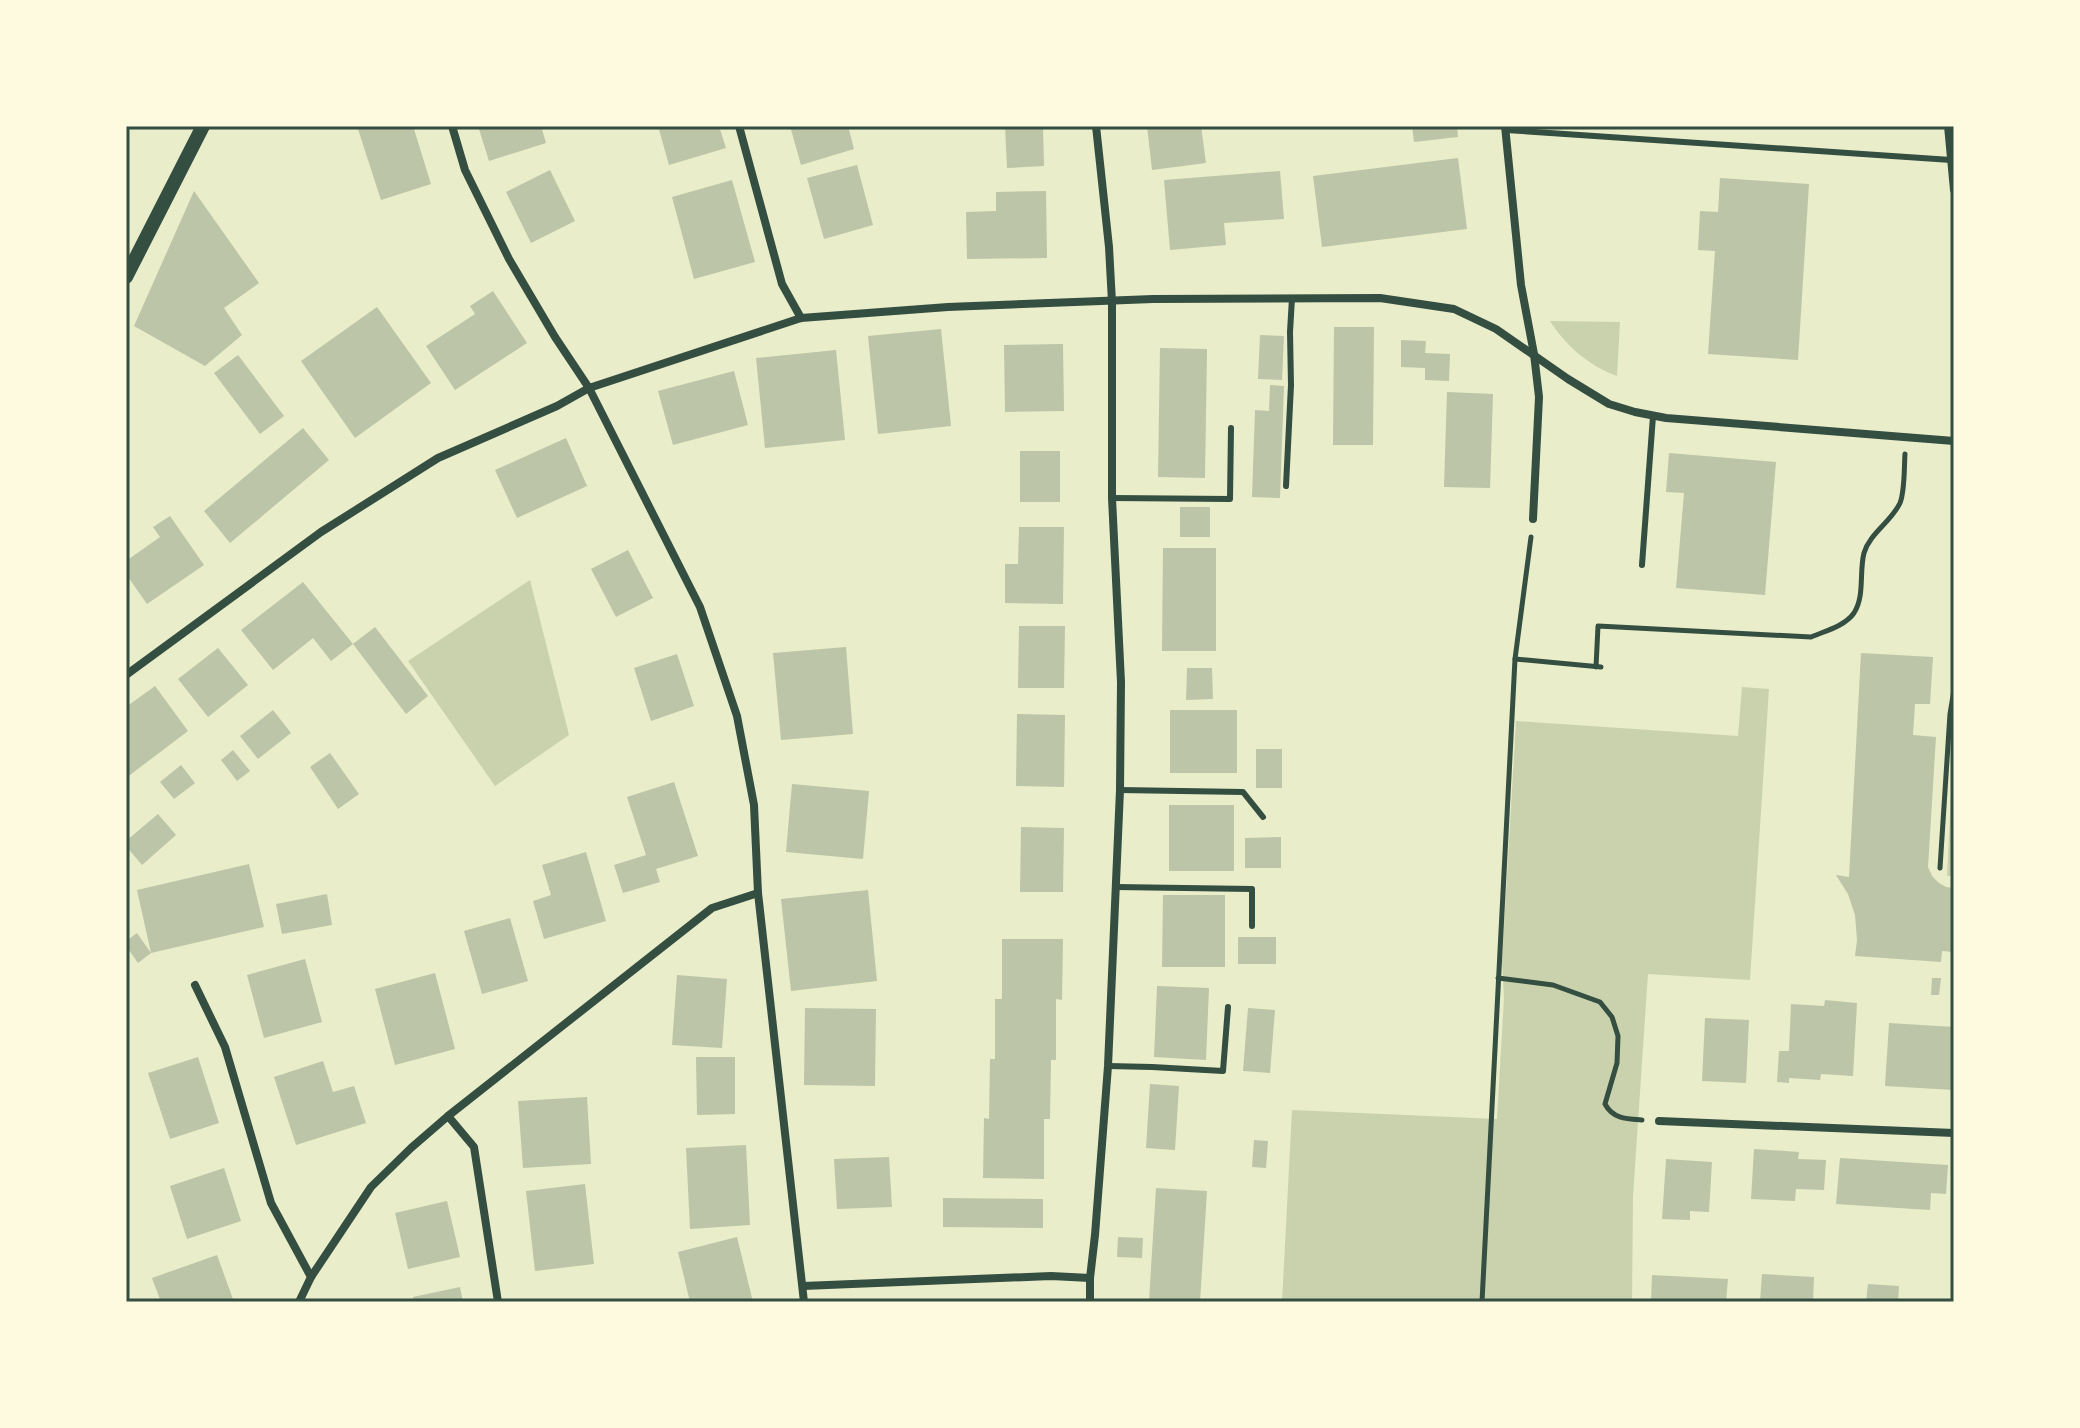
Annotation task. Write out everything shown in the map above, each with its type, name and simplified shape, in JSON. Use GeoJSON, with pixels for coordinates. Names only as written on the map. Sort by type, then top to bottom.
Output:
{"type":"FeatureCollection","features":[{"type":"Feature","properties":{"kind":"street"},"geometry":{"type":"LineString","coordinates":[[126,277],[203,126]]}},
{"type":"Feature","properties":{"kind":"street"},"geometry":{"type":"LineString","coordinates":[[452,126],[465,170],[509,259],[589,388],[700,607],[737,716],[754,805],[758,893],[804,1302]]}},
{"type":"Feature","properties":{"kind":"street"},"geometry":{"type":"LineString","coordinates":[[739,126],[782,284],[801,318]]}},
{"type":"Feature","properties":{"kind":"street"},"geometry":{"type":"LineString","coordinates":[[1090,1302],[1108,1066],[1120,790],[1121,682],[1112,498],[1112,302],[1096,126]]}},
{"type":"Feature","properties":{"kind":"street"},"geometry":{"type":"LineString","coordinates":[[1948,126],[1954,190]]}},
{"type":"Feature","properties":{"kind":"street"},"geometry":{"type":"LineString","coordinates":[[1506,128],[1521,285],[1539,397],[1533,519]]}},
{"type":"Feature","properties":{"kind":"street"},"geometry":{"type":"LineString","coordinates":[[126,675],[321,532],[438,458],[557,406],[589,388],[801,318],[948,307],[1153,299],[1380,298],[1454,309],[1496,329],[1609,404],[1653,416],[1954,441]]}},
{"type":"Feature","properties":{"kind":"street"},"geometry":{"type":"LineString","coordinates":[[299,1302],[311,1277],[371,1187],[411,1148],[712,908],[758,893]]}},
{"type":"Feature","properties":{"kind":"street"},"geometry":{"type":"LineString","coordinates":[[195,985],[225,1047],[271,1203],[311,1277]]}},
{"type":"Feature","properties":{"kind":"street"},"geometry":{"type":"LineString","coordinates":[[448,1116],[474,1147],[498,1302]]}},
{"type":"Feature","properties":{"kind":"street"},"geometry":{"type":"LineString","coordinates":[[1659,1121],[1954,1133]]}},
{"type":"Feature","properties":{"kind":"street"},"geometry":{"type":"LineString","coordinates":[[803,1286],[1051,1276],[1090,1278]]}},
{"type":"Feature","properties":{"kind":"lane"},"geometry":{"type":"LineString","coordinates":[[1506,128],[1951,160]]}},
{"type":"Feature","properties":{"kind":"lane"},"geometry":{"type":"LineString","coordinates":[[1286,486],[1292,298]]}},
{"type":"Feature","properties":{"kind":"lane"},"geometry":{"type":"LineString","coordinates":[[1642,565],[1653,416]]}},
{"type":"Feature","properties":{"kind":"lane"},"geometry":{"type":"LineString","coordinates":[[1112,498],[1230,499],[1231,428]]}},
{"type":"Feature","properties":{"kind":"lane"},"geometry":{"type":"LineString","coordinates":[[1120,790],[1243,792],[1263,817]]}},
{"type":"Feature","properties":{"kind":"lane"},"geometry":{"type":"LineString","coordinates":[[1116,887],[1252,889],[1252,926]]}},
{"type":"Feature","properties":{"kind":"lane"},"geometry":{"type":"LineString","coordinates":[[1108,1066],[1223,1071],[1228,1007]]}},
{"type":"Feature","properties":{"kind":"path"},"geometry":{"type":"LineString","coordinates":[[1515,659],[1599,667],[1598,626],[1811,637],[1838,626],[1853,614],[1859,601],[1868,542],[1887,524],[1901,501],[1906,437]]}},
{"type":"Feature","properties":{"kind":"path"},"geometry":{"type":"LineString","coordinates":[[1482,1302],[1515,659],[1533,519]]}},
{"type":"Feature","properties":{"kind":"path"},"geometry":{"type":"LineString","coordinates":[[1940,868],[1954,690]]}},
{"type":"Feature","properties":{"kind":"path"},"geometry":{"type":"LineString","coordinates":[[1498,978],[1553,985],[1600,1002],[1612,1017],[1618,1036],[1617,1063],[1605,1104],[1618,1117],[1659,1121]]}},
{"type":"Feature","properties":{"kind":"green space"},"geometry":{"type":"Polygon","coordinates":[[[1550,321],[1620,322],[1617,376],[1579,354],[1550,321]]]}},
{"type":"Feature","properties":{"kind":"green space"},"geometry":{"type":"Polygon","coordinates":[[[530,580],[569,735],[495,786],[408,661],[530,580]]]}},
{"type":"Feature","properties":{"kind":"green space"},"geometry":{"type":"Polygon","coordinates":[[[1742,687],[1769,689],[1750,980],[1648,974],[1633,1196],[1632,1302],[1282,1302],[1292,1110],[1497,1119],[1504,998],[1502,962],[1516,721],[1738,736],[1742,687]]]}},
{"type":"Feature","properties":{"kind":"green space"},"geometry":{"type":"Polygon","coordinates":[[[1954,736],[1954,876],[1947,876],[1954,736]]]}},
{"type":"Feature","properties":{"kind":"building"},"geometry":{"type":"Polygon","coordinates":[[[357,126],[413,126],[431,184],[381,200],[357,126]]]}},
{"type":"Feature","properties":{"kind":"building"},"geometry":{"type":"Polygon","coordinates":[[[478,126],[541,126],[546,143],[489,161],[478,126]]]}},
{"type":"Feature","properties":{"kind":"building"},"geometry":{"type":"Polygon","coordinates":[[[658,126],[719,126],[726,148],[669,165],[658,126]]]}},
{"type":"Feature","properties":{"kind":"building"},"geometry":{"type":"Polygon","coordinates":[[[790,126],[848,126],[854,149],[801,165],[790,126]]]}},
{"type":"Feature","properties":{"kind":"building"},"geometry":{"type":"Polygon","coordinates":[[[1005,126],[1043,126],[1044,166],[1007,168],[1005,126]]]}},
{"type":"Feature","properties":{"kind":"building"},"geometry":{"type":"Polygon","coordinates":[[[1147,126],[1201,126],[1206,163],[1152,170],[1147,126]]]}},
{"type":"Feature","properties":{"kind":"building"},"geometry":{"type":"Polygon","coordinates":[[[1412,126],[1457,126],[1458,137],[1414,142],[1412,126]]]}},
{"type":"Feature","properties":{"kind":"building"},"geometry":{"type":"Polygon","coordinates":[[[1458,158],[1467,229],[1322,247],[1313,176],[1458,158]]]}},
{"type":"Feature","properties":{"kind":"building"},"geometry":{"type":"Polygon","coordinates":[[[857,165],[873,225],[824,239],[807,178],[857,165]]]}},
{"type":"Feature","properties":{"kind":"building"},"geometry":{"type":"Polygon","coordinates":[[[550,170],[575,221],[531,243],[506,192],[550,170]]]}},
{"type":"Feature","properties":{"kind":"building"},"geometry":{"type":"Polygon","coordinates":[[[1280,171],[1284,219],[1224,223],[1226,245],[1170,250],[1164,180],[1280,171]]]}},
{"type":"Feature","properties":{"kind":"building"},"geometry":{"type":"Polygon","coordinates":[[[1720,178],[1809,184],[1798,360],[1708,354],[1715,251],[1698,250],[1700,211],[1718,212],[1720,178]]]}},
{"type":"Feature","properties":{"kind":"building"},"geometry":{"type":"Polygon","coordinates":[[[732,180],[755,262],[694,279],[672,197],[732,180]]]}},
{"type":"Feature","properties":{"kind":"building"},"geometry":{"type":"Polygon","coordinates":[[[194,191],[259,283],[224,308],[242,335],[205,366],[134,326],[194,191]]]}},
{"type":"Feature","properties":{"kind":"building"},"geometry":{"type":"Polygon","coordinates":[[[1046,191],[1047,258],[967,259],[966,212],[996,211],[996,192],[1046,191]]]}},
{"type":"Feature","properties":{"kind":"building"},"geometry":{"type":"Polygon","coordinates":[[[493,291],[527,343],[455,390],[426,346],[475,314],[470,306],[493,291]]]}},
{"type":"Feature","properties":{"kind":"building"},"geometry":{"type":"Polygon","coordinates":[[[377,307],[431,383],[355,438],[301,361],[377,307]]]}},
{"type":"Feature","properties":{"kind":"building"},"geometry":{"type":"Polygon","coordinates":[[[1334,327],[1374,327],[1373,445],[1333,445],[1334,327]]]}},
{"type":"Feature","properties":{"kind":"building"},"geometry":{"type":"Polygon","coordinates":[[[941,329],[951,426],[878,434],[868,336],[941,329]]]}},
{"type":"Feature","properties":{"kind":"building"},"geometry":{"type":"Polygon","coordinates":[[[1260,335],[1284,336],[1282,380],[1258,379],[1260,335]]]}},
{"type":"Feature","properties":{"kind":"building"},"geometry":{"type":"Polygon","coordinates":[[[1401,340],[1426,341],[1425,353],[1450,354],[1449,381],[1425,380],[1425,368],[1401,367],[1401,340]]]}},
{"type":"Feature","properties":{"kind":"building"},"geometry":{"type":"Polygon","coordinates":[[[1063,344],[1064,411],[1005,412],[1004,345],[1063,344]]]}},
{"type":"Feature","properties":{"kind":"building"},"geometry":{"type":"Polygon","coordinates":[[[1160,348],[1207,349],[1205,478],[1158,477],[1160,348]]]}},
{"type":"Feature","properties":{"kind":"building"},"geometry":{"type":"Polygon","coordinates":[[[836,350],[845,440],[765,448],[756,358],[836,350]]]}},
{"type":"Feature","properties":{"kind":"building"},"geometry":{"type":"Polygon","coordinates":[[[238,355],[284,416],[260,434],[214,373],[238,355]]]}},
{"type":"Feature","properties":{"kind":"building"},"geometry":{"type":"Polygon","coordinates":[[[734,371],[748,425],[673,445],[658,391],[734,371]]]}},
{"type":"Feature","properties":{"kind":"building"},"geometry":{"type":"Polygon","coordinates":[[[1270,385],[1284,386],[1280,498],[1252,497],[1255,410],[1269,411],[1270,385]]]}},
{"type":"Feature","properties":{"kind":"building"},"geometry":{"type":"Polygon","coordinates":[[[1447,392],[1493,394],[1490,488],[1444,487],[1447,392]]]}},
{"type":"Feature","properties":{"kind":"building"},"geometry":{"type":"Polygon","coordinates":[[[303,428],[329,460],[230,543],[204,511],[303,428]]]}},
{"type":"Feature","properties":{"kind":"building"},"geometry":{"type":"Polygon","coordinates":[[[566,438],[587,486],[517,518],[495,470],[566,438]]]}},
{"type":"Feature","properties":{"kind":"building"},"geometry":{"type":"Polygon","coordinates":[[[1020,451],[1060,451],[1060,502],[1020,502],[1020,451]]]}},
{"type":"Feature","properties":{"kind":"building"},"geometry":{"type":"Polygon","coordinates":[[[1669,453],[1776,462],[1765,595],[1676,588],[1684,493],[1666,492],[1669,453]]]}},
{"type":"Feature","properties":{"kind":"building"},"geometry":{"type":"Polygon","coordinates":[[[1180,507],[1210,507],[1210,537],[1180,537],[1180,507]]]}},
{"type":"Feature","properties":{"kind":"building"},"geometry":{"type":"Polygon","coordinates":[[[170,516],[204,565],[147,604],[126,574],[126,561],[160,537],[153,527],[170,516]]]}},
{"type":"Feature","properties":{"kind":"building"},"geometry":{"type":"Polygon","coordinates":[[[1019,527],[1064,527],[1063,604],[1005,603],[1005,564],[1018,564],[1019,527]]]}},
{"type":"Feature","properties":{"kind":"building"},"geometry":{"type":"Polygon","coordinates":[[[1163,548],[1216,548],[1216,651],[1162,651],[1163,548]]]}},
{"type":"Feature","properties":{"kind":"building"},"geometry":{"type":"Polygon","coordinates":[[[628,550],[653,598],[616,617],[591,569],[628,550]]]}},
{"type":"Feature","properties":{"kind":"building"},"geometry":{"type":"Polygon","coordinates":[[[303,582],[353,644],[331,661],[313,638],[273,670],[241,630],[303,582]]]}},
{"type":"Feature","properties":{"kind":"building"},"geometry":{"type":"Polygon","coordinates":[[[1019,626],[1065,626],[1064,688],[1018,688],[1019,626]]]}},
{"type":"Feature","properties":{"kind":"building"},"geometry":{"type":"Polygon","coordinates":[[[375,627],[428,696],[406,714],[353,644],[375,627]]]}},
{"type":"Feature","properties":{"kind":"building"},"geometry":{"type":"Polygon","coordinates":[[[846,647],[853,734],[781,740],[773,653],[846,647]]]}},
{"type":"Feature","properties":{"kind":"building"},"geometry":{"type":"Polygon","coordinates":[[[218,648],[248,685],[208,717],[178,679],[218,648]]]}},
{"type":"Feature","properties":{"kind":"building"},"geometry":{"type":"Polygon","coordinates":[[[1861,653],[1933,657],[1930,704],[1915,704],[1913,735],[1936,737],[1928,867],[1939,883],[1954,888],[1954,952],[1942,951],[1941,962],[1855,956],[1855,915],[1848,894],[1836,875],[1849,877],[1861,653]]]}},
{"type":"Feature","properties":{"kind":"building"},"geometry":{"type":"Polygon","coordinates":[[[677,654],[694,706],[651,721],[634,668],[677,654]]]}},
{"type":"Feature","properties":{"kind":"building"},"geometry":{"type":"Polygon","coordinates":[[[1187,668],[1212,668],[1213,699],[1186,700],[1187,668]]]}},
{"type":"Feature","properties":{"kind":"building"},"geometry":{"type":"Polygon","coordinates":[[[155,686],[188,731],[126,778],[126,707],[155,686]]]}},
{"type":"Feature","properties":{"kind":"building"},"geometry":{"type":"Polygon","coordinates":[[[273,710],[291,733],[258,759],[240,736],[273,710]]]}},
{"type":"Feature","properties":{"kind":"building"},"geometry":{"type":"Polygon","coordinates":[[[1170,710],[1237,710],[1237,773],[1170,773],[1170,710]]]}},
{"type":"Feature","properties":{"kind":"building"},"geometry":{"type":"Polygon","coordinates":[[[1017,714],[1065,715],[1064,787],[1016,786],[1017,714]]]}},
{"type":"Feature","properties":{"kind":"building"},"geometry":{"type":"Polygon","coordinates":[[[1256,749],[1282,749],[1282,788],[1256,788],[1256,749]]]}},
{"type":"Feature","properties":{"kind":"building"},"geometry":{"type":"Polygon","coordinates":[[[233,750],[250,771],[237,781],[221,760],[233,750]]]}},
{"type":"Feature","properties":{"kind":"building"},"geometry":{"type":"Polygon","coordinates":[[[330,753],[359,794],[338,809],[310,767],[330,753]]]}},
{"type":"Feature","properties":{"kind":"building"},"geometry":{"type":"Polygon","coordinates":[[[181,765],[195,783],[174,799],[160,782],[181,765]]]}},
{"type":"Feature","properties":{"kind":"building"},"geometry":{"type":"Polygon","coordinates":[[[674,782],[698,856],[656,869],[660,882],[623,893],[614,865],[646,855],[627,797],[674,782]]]}},
{"type":"Feature","properties":{"kind":"building"},"geometry":{"type":"Polygon","coordinates":[[[792,784],[869,791],[863,859],[786,852],[792,784]]]}},
{"type":"Feature","properties":{"kind":"building"},"geometry":{"type":"Polygon","coordinates":[[[1169,805],[1234,805],[1234,871],[1169,871],[1169,805]]]}},
{"type":"Feature","properties":{"kind":"building"},"geometry":{"type":"Polygon","coordinates":[[[158,814],[176,835],[142,865],[126,846],[126,841],[158,814]]]}},
{"type":"Feature","properties":{"kind":"building"},"geometry":{"type":"Polygon","coordinates":[[[1021,827],[1064,828],[1063,892],[1020,892],[1021,827]]]}},
{"type":"Feature","properties":{"kind":"building"},"geometry":{"type":"Polygon","coordinates":[[[1281,837],[1281,868],[1245,868],[1245,838],[1281,837]]]}},
{"type":"Feature","properties":{"kind":"building"},"geometry":{"type":"Polygon","coordinates":[[[586,852],[606,921],[544,939],[533,901],[551,895],[542,865],[586,852]]]}},
{"type":"Feature","properties":{"kind":"building"},"geometry":{"type":"Polygon","coordinates":[[[249,864],[264,927],[151,953],[137,890],[249,864]]]}},
{"type":"Feature","properties":{"kind":"building"},"geometry":{"type":"Polygon","coordinates":[[[868,890],[877,981],[791,991],[781,899],[868,890]]]}},
{"type":"Feature","properties":{"kind":"building"},"geometry":{"type":"Polygon","coordinates":[[[327,894],[332,925],[282,934],[276,904],[327,894]]]}},
{"type":"Feature","properties":{"kind":"building"},"geometry":{"type":"Polygon","coordinates":[[[1163,895],[1225,895],[1225,967],[1162,967],[1163,895]]]}},
{"type":"Feature","properties":{"kind":"building"},"geometry":{"type":"Polygon","coordinates":[[[510,918],[528,981],[482,994],[464,931],[510,918]]]}},
{"type":"Feature","properties":{"kind":"building"},"geometry":{"type":"Polygon","coordinates":[[[137,933],[151,953],[138,963],[126,946],[126,941],[137,933]]]}},
{"type":"Feature","properties":{"kind":"building"},"geometry":{"type":"Polygon","coordinates":[[[1238,937],[1276,937],[1276,964],[1238,964],[1238,937]]]}},
{"type":"Feature","properties":{"kind":"building"},"geometry":{"type":"Polygon","coordinates":[[[1002,939],[1063,939],[1062,1000],[1056,999],[1056,1060],[1051,1060],[1050,1119],[1044,1119],[1044,1179],[983,1178],[984,1118],[989,1119],[990,1059],[995,1059],[995,999],[1002,999],[1002,939]]]}},
{"type":"Feature","properties":{"kind":"building"},"geometry":{"type":"Polygon","coordinates":[[[305,959],[322,1022],[264,1038],[247,975],[305,959]]]}},
{"type":"Feature","properties":{"kind":"building"},"geometry":{"type":"Polygon","coordinates":[[[435,973],[455,1049],[395,1065],[375,989],[435,973]]]}},
{"type":"Feature","properties":{"kind":"building"},"geometry":{"type":"Polygon","coordinates":[[[677,975],[727,979],[722,1048],[672,1045],[677,975]]]}},
{"type":"Feature","properties":{"kind":"building"},"geometry":{"type":"Polygon","coordinates":[[[1932,978],[1941,978],[1939,995],[1931,995],[1932,978]]]}},
{"type":"Feature","properties":{"kind":"building"},"geometry":{"type":"Polygon","coordinates":[[[1157,986],[1209,988],[1206,1060],[1154,1057],[1157,986]]]}},
{"type":"Feature","properties":{"kind":"building"},"geometry":{"type":"Polygon","coordinates":[[[1825,1000],[1857,1003],[1853,1076],[1821,1074],[1820,1080],[1789,1078],[1789,1083],[1777,1082],[1779,1051],[1789,1051],[1791,1004],[1824,1006],[1825,1000]]]}},
{"type":"Feature","properties":{"kind":"building"},"geometry":{"type":"Polygon","coordinates":[[[805,1008],[876,1009],[875,1086],[804,1085],[805,1008]]]}},
{"type":"Feature","properties":{"kind":"building"},"geometry":{"type":"Polygon","coordinates":[[[1248,1008],[1275,1010],[1270,1073],[1243,1071],[1248,1008]]]}},
{"type":"Feature","properties":{"kind":"building"},"geometry":{"type":"Polygon","coordinates":[[[1705,1018],[1749,1020],[1746,1083],[1702,1081],[1705,1018]]]}},
{"type":"Feature","properties":{"kind":"building"},"geometry":{"type":"Polygon","coordinates":[[[1889,1023],[1954,1027],[1954,1090],[1885,1086],[1889,1023]]]}},
{"type":"Feature","properties":{"kind":"building"},"geometry":{"type":"Polygon","coordinates":[[[198,1057],[219,1123],[170,1139],[148,1073],[198,1057]]]}},
{"type":"Feature","properties":{"kind":"building"},"geometry":{"type":"Polygon","coordinates":[[[696,1057],[735,1057],[735,1114],[697,1115],[696,1057]]]}},
{"type":"Feature","properties":{"kind":"building"},"geometry":{"type":"Polygon","coordinates":[[[323,1061],[333,1092],[354,1086],[366,1123],[296,1145],[274,1077],[323,1061]]]}},
{"type":"Feature","properties":{"kind":"building"},"geometry":{"type":"Polygon","coordinates":[[[1150,1084],[1179,1086],[1175,1150],[1146,1148],[1150,1084]]]}},
{"type":"Feature","properties":{"kind":"building"},"geometry":{"type":"Polygon","coordinates":[[[587,1097],[591,1164],[523,1168],[518,1101],[587,1097]]]}},
{"type":"Feature","properties":{"kind":"building"},"geometry":{"type":"Polygon","coordinates":[[[1254,1140],[1268,1141],[1266,1168],[1252,1167],[1254,1140]]]}},
{"type":"Feature","properties":{"kind":"building"},"geometry":{"type":"Polygon","coordinates":[[[746,1145],[750,1225],[690,1229],[686,1148],[746,1145]]]}},
{"type":"Feature","properties":{"kind":"building"},"geometry":{"type":"Polygon","coordinates":[[[1754,1149],[1799,1152],[1798,1159],[1826,1160],[1824,1190],[1796,1189],[1795,1201],[1751,1199],[1754,1149]]]}},
{"type":"Feature","properties":{"kind":"building"},"geometry":{"type":"Polygon","coordinates":[[[889,1157],[892,1207],[837,1209],[834,1159],[889,1157]]]}},
{"type":"Feature","properties":{"kind":"building"},"geometry":{"type":"Polygon","coordinates":[[[1840,1158],[1948,1165],[1946,1194],[1931,1193],[1930,1210],[1836,1204],[1840,1158]]]}},
{"type":"Feature","properties":{"kind":"building"},"geometry":{"type":"Polygon","coordinates":[[[1666,1159],[1712,1162],[1709,1212],[1690,1211],[1690,1220],[1662,1219],[1666,1159]]]}},
{"type":"Feature","properties":{"kind":"building"},"geometry":{"type":"Polygon","coordinates":[[[224,1168],[241,1221],[187,1239],[170,1186],[224,1168]]]}},
{"type":"Feature","properties":{"kind":"building"},"geometry":{"type":"Polygon","coordinates":[[[585,1184],[594,1264],[535,1271],[526,1191],[585,1184]]]}},
{"type":"Feature","properties":{"kind":"building"},"geometry":{"type":"Polygon","coordinates":[[[1156,1188],[1207,1191],[1200,1302],[1149,1301],[1156,1188]]]}},
{"type":"Feature","properties":{"kind":"building"},"geometry":{"type":"Polygon","coordinates":[[[943,1198],[1043,1199],[1043,1228],[943,1227],[943,1198]]]}},
{"type":"Feature","properties":{"kind":"building"},"geometry":{"type":"Polygon","coordinates":[[[447,1201],[460,1257],[408,1269],[395,1213],[447,1201]]]}},
{"type":"Feature","properties":{"kind":"building"},"geometry":{"type":"Polygon","coordinates":[[[737,1237],[753,1302],[690,1302],[678,1252],[737,1237]]]}},
{"type":"Feature","properties":{"kind":"building"},"geometry":{"type":"Polygon","coordinates":[[[1118,1237],[1143,1238],[1142,1258],[1117,1257],[1118,1237]]]}},
{"type":"Feature","properties":{"kind":"building"},"geometry":{"type":"Polygon","coordinates":[[[217,1255],[234,1302],[161,1302],[152,1278],[217,1255]]]}},
{"type":"Feature","properties":{"kind":"building"},"geometry":{"type":"Polygon","coordinates":[[[1762,1274],[1814,1277],[1813,1302],[1760,1302],[1762,1274]]]}},
{"type":"Feature","properties":{"kind":"building"},"geometry":{"type":"Polygon","coordinates":[[[1652,1275],[1728,1279],[1726,1302],[1651,1302],[1652,1275]]]}},
{"type":"Feature","properties":{"kind":"building"},"geometry":{"type":"Polygon","coordinates":[[[1868,1284],[1899,1286],[1898,1302],[1866,1302],[1868,1284]]]}},
{"type":"Feature","properties":{"kind":"building"},"geometry":{"type":"Polygon","coordinates":[[[460,1287],[463,1302],[414,1302],[413,1297],[460,1287]]]}}]}
